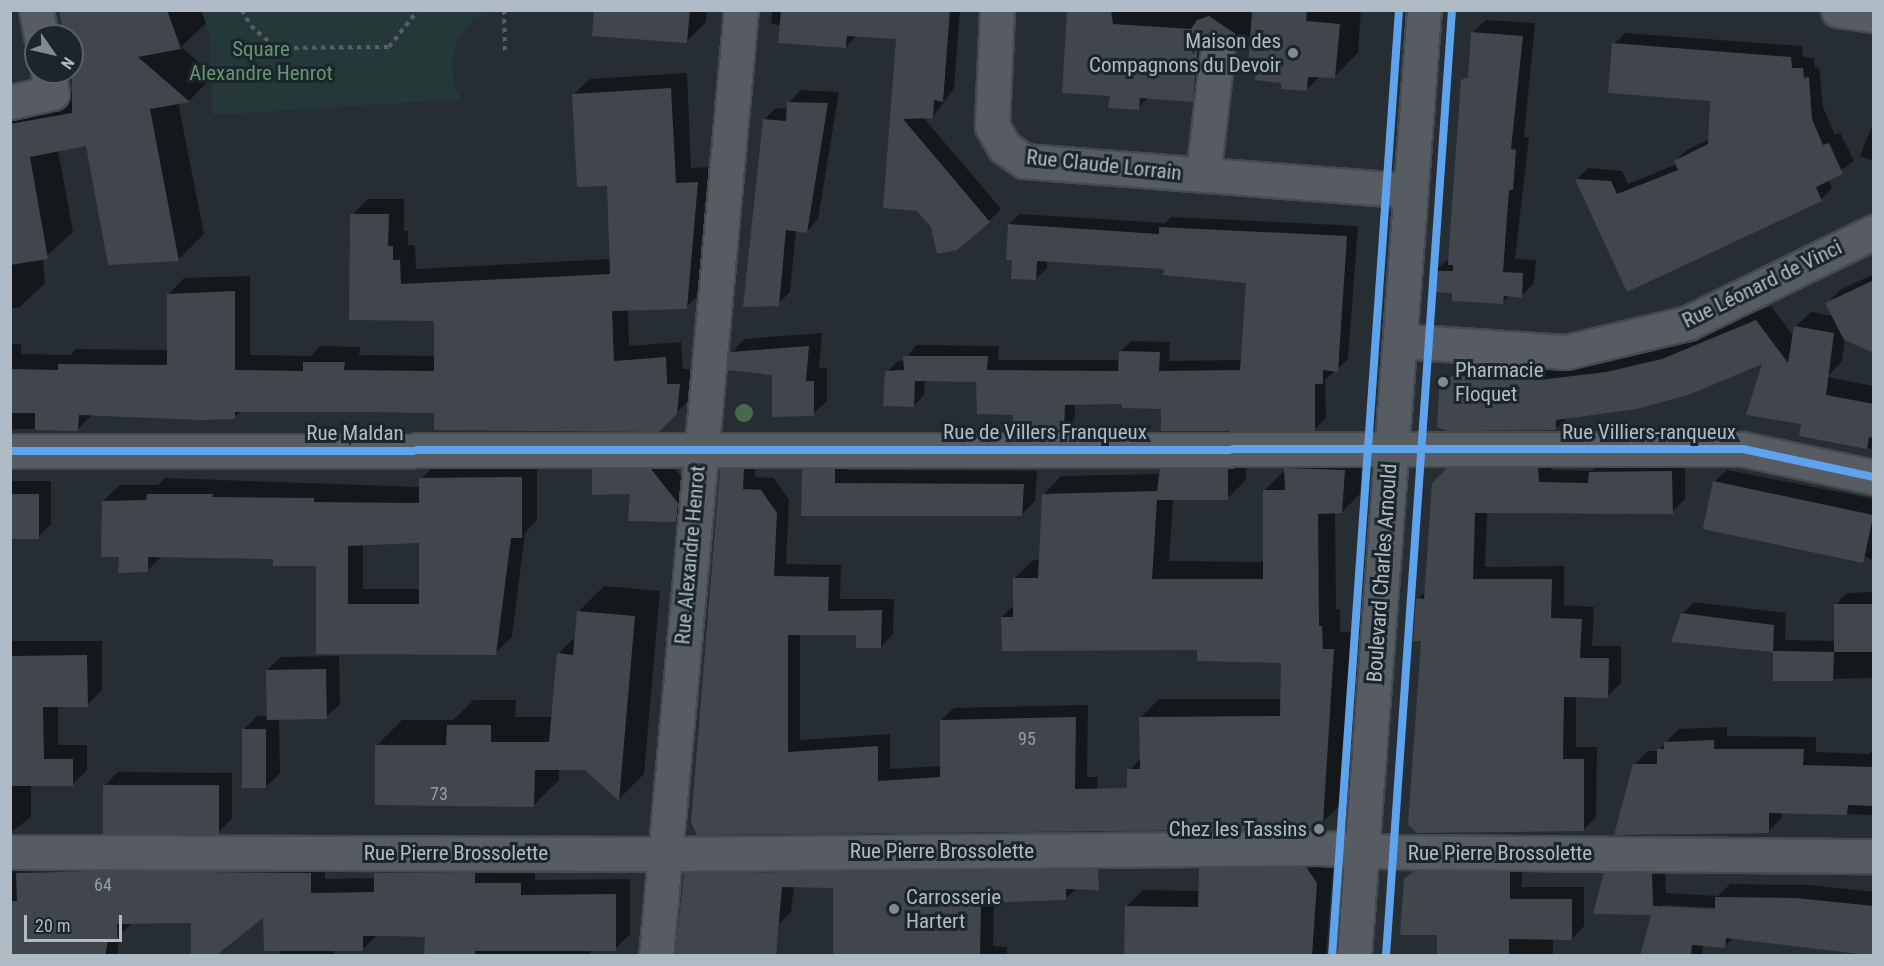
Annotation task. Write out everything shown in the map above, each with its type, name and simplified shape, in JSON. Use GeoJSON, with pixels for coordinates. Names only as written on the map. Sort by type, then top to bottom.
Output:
{"type":"FeatureCollection","features":[{"type":"Feature","properties":{"kind":"street","name":"Rue Alexandre Henrot"},"geometry":{"type":"LineString","coordinates":[[656,956],[699,451],[741,10]]}},
{"type":"Feature","properties":{"kind":"street","name":"Rue Claude Lorrain"},"geometry":{"type":"LineString","coordinates":[[997,10],[992,126],[1004,147],[1024,161],[1398,190]]}},
{"type":"Feature","properties":{"kind":"street","name":"Boulevard Charles Arnould"},"geometry":{"type":"LineString","coordinates":[[1354,956],[1361,850],[1406,450],[1400,341],[1398,190],[1424,10]]}},
{"type":"Feature","properties":{"kind":"street"},"geometry":{"type":"LineString","coordinates":[[1838,10],[1874,15]]}},
{"type":"Feature","properties":{"kind":"street","name":"Rue Claude Lorrain"},"geometry":{"type":"LineString","coordinates":[[1203,175],[1217,56]]}},
{"type":"Feature","properties":{"kind":"street"},"geometry":{"type":"LineString","coordinates":[[10,102],[52,93],[50,84]]}},
{"type":"Feature","properties":{"kind":"street","name":"Rue Léonard de Vinci"},"geometry":{"type":"LineString","coordinates":[[1400,341],[1566,352],[1688,323],[1874,232]]}},
{"type":"Feature","properties":{"kind":"street","name":"Rue Villiers-ranqueux"},"geometry":{"type":"LineString","coordinates":[[1406,450],[1743,449],[1874,477]]}},
{"type":"Feature","properties":{"kind":"street","name":"Rue de Villers Franqueux"},"geometry":{"type":"LineString","coordinates":[[699,451],[1406,450]]}},
{"type":"Feature","properties":{"kind":"street","name":"Rue Maldan"},"geometry":{"type":"LineString","coordinates":[[10,451],[699,451]]}},
{"type":"Feature","properties":{"kind":"street","name":"Rue Pierre Brossolette"},"geometry":{"type":"LineString","coordinates":[[10,852],[664,854],[1361,850],[1874,855]]}},
{"type":"Feature","properties":{"kind":"path"},"geometry":{"type":"LineString","coordinates":[[242,10],[251,26],[276,48],[389,47],[418,10]]}},
{"type":"Feature","properties":{"kind":"path"},"geometry":{"type":"LineString","coordinates":[[504,10],[505,54]]}},
{"type":"Feature","properties":{"kind":"green space","name":"Square Alexandre Henrot"},"geometry":{"type":"Polygon","coordinates":[[[201,10],[496,11],[474,19],[458,39],[451,66],[455,89],[462,99],[213,115],[209,33],[201,10]]]}},
{"type":"Feature","properties":{"kind":"building"},"geometry":{"type":"Polygon","coordinates":[[[59,10],[167,10],[181,49],[138,57],[190,102],[150,109],[179,261],[108,265],[86,146],[30,157],[48,259],[10,265],[10,124],[72,113],[72,84],[84,84],[84,24],[62,24],[59,10]]]}},
{"type":"Feature","properties":{"kind":"building"},"geometry":{"type":"Polygon","coordinates":[[[594,10],[690,10],[687,43],[592,36],[594,10]]]}},
{"type":"Feature","properties":{"kind":"building"},"geometry":{"type":"Polygon","coordinates":[[[781,10],[950,10],[943,102],[934,100],[933,118],[903,119],[990,222],[957,250],[937,254],[931,227],[917,211],[883,208],[896,39],[847,36],[846,48],[778,43],[781,10]]]}},
{"type":"Feature","properties":{"kind":"building"},"geometry":{"type":"Polygon","coordinates":[[[1067,10],[1111,10],[1113,24],[1191,29],[1197,20],[1209,16],[1243,39],[1219,37],[1198,45],[1193,102],[1140,98],[1139,110],[1108,108],[1110,96],[1062,93],[1067,10]]]}},
{"type":"Feature","properties":{"kind":"building","name":"Maison des Compagnons du Devoir"},"geometry":{"type":"Polygon","coordinates":[[[1252,10],[1307,10],[1306,21],[1340,24],[1335,78],[1308,77],[1307,91],[1281,89],[1281,83],[1255,80],[1256,67],[1248,67],[1252,10]]]}},
{"type":"Feature","properties":{"kind":"building"},"geometry":{"type":"Polygon","coordinates":[[[1471,32],[1523,36],[1511,149],[1516,150],[1513,190],[1509,190],[1503,272],[1523,273],[1522,298],[1504,296],[1503,304],[1452,301],[1452,293],[1431,292],[1432,271],[1453,271],[1453,265],[1448,265],[1461,80],[1468,77],[1471,32]]]}},
{"type":"Feature","properties":{"kind":"building"},"geometry":{"type":"Polygon","coordinates":[[[1612,43],[1791,57],[1792,68],[1803,68],[1804,78],[1809,77],[1812,119],[1823,145],[1829,143],[1843,174],[1816,187],[1822,201],[1627,292],[1575,179],[1611,181],[1617,194],[1678,170],[1674,161],[1708,144],[1710,101],[1608,93],[1612,43]]]}},
{"type":"Feature","properties":{"kind":"building"},"geometry":{"type":"Polygon","coordinates":[[[671,88],[676,183],[698,182],[687,309],[612,311],[614,361],[666,357],[667,384],[680,384],[677,414],[659,432],[434,430],[434,413],[360,412],[235,412],[235,419],[200,420],[79,415],[78,431],[35,430],[35,413],[10,413],[10,369],[58,370],[58,364],[167,365],[167,294],[235,291],[235,370],[303,371],[303,362],[345,362],[344,370],[434,371],[434,321],[349,320],[350,214],[389,214],[388,246],[393,246],[393,260],[400,260],[401,284],[610,274],[607,186],[577,187],[572,94],[671,88]]]}},
{"type":"Feature","properties":{"kind":"building"},"geometry":{"type":"Polygon","coordinates":[[[787,102],[828,103],[807,233],[786,230],[779,306],[743,307],[763,119],[786,121],[787,102]]]}},
{"type":"Feature","properties":{"kind":"building"},"geometry":{"type":"Polygon","coordinates":[[[1008,224],[1159,234],[1159,227],[1347,236],[1338,372],[1323,370],[1323,384],[1315,384],[1315,431],[1161,431],[1161,409],[1122,408],[1122,404],[1065,405],[1064,430],[1012,430],[1013,415],[977,414],[976,382],[915,381],[914,407],[883,406],[885,371],[904,370],[903,356],[988,356],[987,370],[1118,371],[1119,351],[1160,352],[1159,371],[1240,370],[1246,283],[1163,275],[1164,269],[1037,261],[1036,280],[1011,279],[1012,260],[1006,260],[1008,224]]]}},
{"type":"Feature","properties":{"kind":"building"},"geometry":{"type":"Polygon","coordinates":[[[1874,280],[1874,353],[1844,340],[1825,303],[1874,280]]]}},
{"type":"Feature","properties":{"kind":"building"},"geometry":{"type":"Polygon","coordinates":[[[1756,320],[1788,363],[1794,326],[1834,333],[1826,395],[1874,404],[1874,438],[1869,437],[1867,449],[1799,436],[1801,424],[1746,415],[1762,364],[1691,394],[1637,409],[1556,420],[1556,430],[1447,431],[1437,427],[1439,390],[1453,375],[1539,380],[1606,372],[1662,359],[1756,320]]]}},
{"type":"Feature","properties":{"kind":"building"},"geometry":{"type":"Polygon","coordinates":[[[809,346],[806,381],[814,381],[814,416],[772,417],[772,375],[727,370],[729,352],[809,346]]]}},
{"type":"Feature","properties":{"kind":"building"},"geometry":{"type":"Polygon","coordinates":[[[1160,468],[1228,468],[1228,500],[1157,500],[1152,579],[1263,579],[1263,490],[1285,490],[1284,468],[1345,470],[1342,513],[1318,514],[1319,626],[1322,626],[1323,649],[1334,649],[1323,823],[1318,829],[697,835],[691,822],[720,469],[744,469],[743,489],[761,490],[777,513],[774,576],[829,577],[828,611],[882,610],[881,648],[856,648],[856,635],[788,635],[788,752],[878,746],[878,781],[940,777],[940,720],[1076,717],[1075,789],[1127,788],[1127,769],[1140,769],[1139,717],[1280,716],[1281,663],[1197,661],[1197,650],[1002,651],[1001,617],[1013,617],[1013,578],[1038,578],[1042,494],[1157,491],[1160,468]]]}},
{"type":"Feature","properties":{"kind":"building"},"geometry":{"type":"Polygon","coordinates":[[[1447,468],[1538,468],[1539,482],[1588,483],[1589,472],[1672,471],[1673,514],[1475,513],[1473,579],[1552,579],[1551,618],[1582,619],[1580,658],[1609,658],[1608,698],[1564,697],[1563,759],[1584,759],[1584,831],[1417,833],[1408,825],[1421,641],[1413,641],[1416,598],[1424,599],[1432,483],[1447,468]]]}},
{"type":"Feature","properties":{"kind":"building"},"geometry":{"type":"Polygon","coordinates":[[[592,469],[651,469],[678,503],[676,522],[628,521],[630,494],[592,495],[592,469]]]}},
{"type":"Feature","properties":{"kind":"building"},"geometry":{"type":"Polygon","coordinates":[[[802,469],[835,469],[835,483],[1024,484],[1022,516],[801,516],[802,469]]]}},
{"type":"Feature","properties":{"kind":"building"},"geometry":{"type":"Polygon","coordinates":[[[522,477],[522,538],[511,538],[496,655],[316,654],[316,566],[273,566],[273,559],[148,557],[148,572],[118,573],[119,557],[101,557],[102,501],[146,500],[147,494],[213,494],[212,497],[314,498],[314,502],[419,503],[419,478],[522,477]],[[419,543],[348,546],[348,604],[419,604],[419,543]]]}},
{"type":"Feature","properties":{"kind":"building"},"geometry":{"type":"Polygon","coordinates":[[[1713,481],[1873,515],[1863,563],[1703,529],[1713,481]]]}},
{"type":"Feature","properties":{"kind":"building"},"geometry":{"type":"Polygon","coordinates":[[[10,494],[39,494],[39,539],[10,539],[10,494]]]}},
{"type":"Feature","properties":{"kind":"building"},"geometry":{"type":"Polygon","coordinates":[[[1834,604],[1874,604],[1874,652],[1834,652],[1834,604]]]}},
{"type":"Feature","properties":{"kind":"building"},"geometry":{"type":"Polygon","coordinates":[[[577,611],[635,616],[619,801],[585,770],[535,770],[534,807],[375,805],[375,745],[446,745],[447,725],[491,725],[491,742],[549,742],[557,653],[573,655],[577,611]]]}},
{"type":"Feature","properties":{"kind":"building"},"geometry":{"type":"Polygon","coordinates":[[[1681,613],[1774,625],[1773,651],[1834,652],[1833,681],[1773,681],[1773,652],[1671,642],[1681,613]]]}},
{"type":"Feature","properties":{"kind":"building"},"geometry":{"type":"Polygon","coordinates":[[[87,655],[88,707],[43,707],[44,759],[73,759],[73,786],[10,786],[10,656],[87,655]]]}},
{"type":"Feature","properties":{"kind":"building"},"geometry":{"type":"Polygon","coordinates":[[[326,669],[327,719],[267,720],[266,670],[326,669]]]}},
{"type":"Feature","properties":{"kind":"building"},"geometry":{"type":"Polygon","coordinates":[[[242,729],[266,729],[266,788],[242,788],[242,729]]]}},
{"type":"Feature","properties":{"kind":"building"},"geometry":{"type":"Polygon","coordinates":[[[1714,740],[1714,749],[1804,749],[1803,765],[1874,767],[1874,806],[1848,805],[1847,815],[1769,813],[1769,833],[1614,835],[1633,764],[1657,764],[1657,749],[1664,749],[1664,742],[1714,740]]]}},
{"type":"Feature","properties":{"kind":"building"},"geometry":{"type":"Polygon","coordinates":[[[103,785],[219,785],[219,834],[103,834],[103,785]]]}},
{"type":"Feature","properties":{"kind":"building"},"geometry":{"type":"Polygon","coordinates":[[[1306,867],[1317,883],[1312,956],[1124,956],[1125,906],[1198,907],[1199,868],[1306,867]]]}},
{"type":"Feature","properties":{"kind":"building"},"geometry":{"type":"Polygon","coordinates":[[[1098,869],[1099,890],[1066,889],[1066,900],[981,903],[980,956],[833,956],[833,888],[782,887],[776,956],[675,956],[684,873],[1098,869]]]}},
{"type":"Feature","properties":{"kind":"building"},"geometry":{"type":"Polygon","coordinates":[[[102,871],[311,873],[311,893],[374,892],[374,873],[475,873],[475,883],[521,883],[521,895],[616,894],[616,951],[475,951],[475,956],[424,956],[425,937],[363,936],[363,951],[264,951],[263,918],[218,954],[191,955],[191,923],[117,924],[118,940],[108,940],[105,956],[11,956],[11,901],[17,901],[16,873],[102,871]]]}},
{"type":"Feature","properties":{"kind":"building"},"geometry":{"type":"Polygon","coordinates":[[[1414,871],[1510,872],[1510,899],[1572,899],[1572,940],[1509,939],[1509,956],[1437,956],[1437,935],[1400,935],[1404,879],[1414,871]]]}},
{"type":"Feature","properties":{"kind":"building"},"geometry":{"type":"Polygon","coordinates":[[[1604,872],[1652,873],[1653,906],[1715,909],[1715,897],[1796,898],[1874,906],[1874,956],[1726,938],[1725,948],[1692,945],[1691,956],[1640,956],[1651,915],[1593,914],[1604,872]]]}},
{"type":"Feature","properties":{"kind":"cycle path"},"geometry":{"type":"LineString","coordinates":[[1332,956],[1399,10]]}},
{"type":"Feature","properties":{"kind":"cycle path"},"geometry":{"type":"LineString","coordinates":[[1386,956],[1452,10]]}},
{"type":"Feature","properties":{"kind":"cycle path"},"geometry":{"type":"LineString","coordinates":[[10,451],[1743,449],[1874,477]]}},
{"type":"Feature","properties":{"kind":"place","name":"Maison des Compagnons du Devoir"},"geometry":{"type":"Point","coordinates":[1293,53]}},
{"type":"Feature","properties":{"kind":"place","name":"Pharmacie Floquet"},"geometry":{"type":"Point","coordinates":[1443,382]}},
{"type":"Feature","properties":{"kind":"place","name":"Chez les Tassins"},"geometry":{"type":"Point","coordinates":[1319,829]}},
{"type":"Feature","properties":{"kind":"place","name":"Carrosserie Hartert"},"geometry":{"type":"Point","coordinates":[894,909]}}]}
